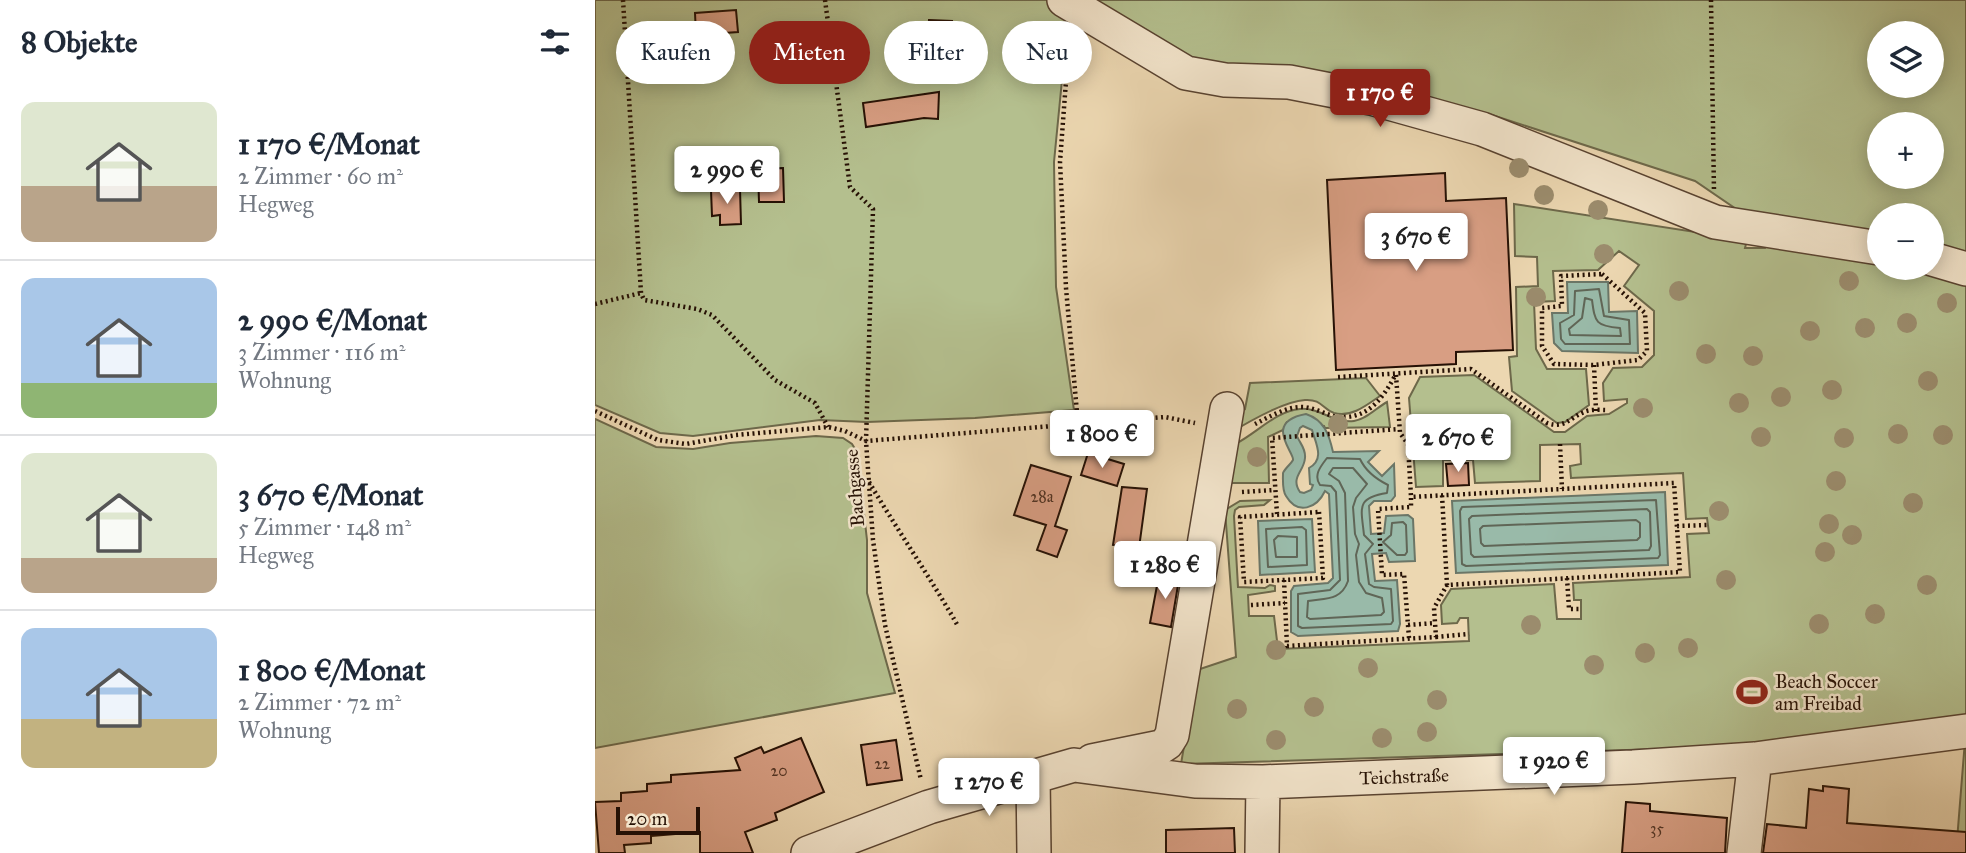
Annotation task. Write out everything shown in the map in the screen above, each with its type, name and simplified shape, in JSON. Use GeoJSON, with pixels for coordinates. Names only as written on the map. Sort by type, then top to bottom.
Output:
{"type":"FeatureCollection","features":[{"type":"Feature","properties":{"kind":"street"},"geometry":{"type":"LineString","coordinates":[[1074,7],[1186,73],[1226,80],[1289,82],[1371,98],[1482,129],[1715,222],[1867,246]]}},
{"type":"Feature","properties":{"kind":"street"},"geometry":{"type":"LineString","coordinates":[[1944,263],[1966,269]]}},
{"type":"Feature","properties":{"kind":"street"},"geometry":{"type":"LineString","coordinates":[[1074,765],[1161,747],[1172,735],[1227,409]]}},
{"type":"Feature","properties":{"kind":"street","name":"Teichstraße"},"geometry":{"type":"LineString","coordinates":[[808,853],[929,807],[1074,765],[1195,781],[1263,782],[1633,767],[1755,759],[1966,731]]}},
{"type":"Feature","properties":{"kind":"street"},"geometry":{"type":"LineString","coordinates":[[1744,853],[1755,759]]}},
{"type":"Feature","properties":{"kind":"street"},"geometry":{"type":"LineString","coordinates":[[1033,776],[1034,853]]}},
{"type":"Feature","properties":{"kind":"street"},"geometry":{"type":"LineString","coordinates":[[1262,853],[1263,782]]}},
{"type":"Feature","properties":{"kind":"path"},"geometry":{"type":"LineString","coordinates":[[623,0],[641,293],[644,300],[697,309],[712,315],[775,380],[815,403],[828,427]]}},
{"type":"Feature","properties":{"kind":"path"},"geometry":{"type":"LineString","coordinates":[[825,0],[851,187],[873,209],[866,440],[1165,417]]}},
{"type":"Feature","properties":{"kind":"path"},"geometry":{"type":"LineString","coordinates":[[1711,0],[1715,222]]}},
{"type":"Feature","properties":{"kind":"path"},"geometry":{"type":"LineString","coordinates":[[1074,7],[1060,162],[1066,288],[1078,424]]}},
{"type":"Feature","properties":{"kind":"path"},"geometry":{"type":"LineString","coordinates":[[1602,275],[1646,313],[1647,351],[1638,360],[1594,365],[1554,364],[1542,346],[1542,308],[1562,306],[1561,276],[1602,275]]}},
{"type":"Feature","properties":{"kind":"path"},"geometry":{"type":"LineString","coordinates":[[595,304],[641,293]]}},
{"type":"Feature","properties":{"kind":"path"},"geometry":{"type":"LineString","coordinates":[[1594,365],[1596,411]]}},
{"type":"Feature","properties":{"kind":"path"},"geometry":{"type":"LineString","coordinates":[[1338,377],[1471,369],[1547,423],[1568,423],[1585,411],[1607,410]]}},
{"type":"Feature","properties":{"kind":"path"},"geometry":{"type":"LineString","coordinates":[[1397,374],[1399,429],[1408,444],[1411,507],[1378,509],[1382,576],[1404,574],[1409,638]]}},
{"type":"Feature","properties":{"kind":"path"},"geometry":{"type":"LineString","coordinates":[[1220,453],[1246,430],[1290,408],[1303,407],[1349,417],[1361,415],[1383,398],[1397,374]]}},
{"type":"Feature","properties":{"kind":"path","name":"Bachgasse"},"geometry":{"type":"LineString","coordinates":[[595,411],[658,440],[686,444],[736,435],[828,427],[845,430],[866,440],[873,540],[885,625],[929,807]]}},
{"type":"Feature","properties":{"kind":"path"},"geometry":{"type":"LineString","coordinates":[[1277,514],[1272,438],[1399,429]]}},
{"type":"Feature","properties":{"kind":"path"},"geometry":{"type":"LineString","coordinates":[[1560,444],[1562,489]]}},
{"type":"Feature","properties":{"kind":"path"},"geometry":{"type":"LineString","coordinates":[[869,481],[895,526],[915,551],[958,626]]}},
{"type":"Feature","properties":{"kind":"path"},"geometry":{"type":"LineString","coordinates":[[1411,497],[1674,483],[1680,572],[1447,584]]}},
{"type":"Feature","properties":{"kind":"path"},"geometry":{"type":"LineString","coordinates":[[1436,637],[1434,608],[1447,584],[1442,495]]}},
{"type":"Feature","properties":{"kind":"path"},"geometry":{"type":"LineString","coordinates":[[1319,512],[1323,578],[1244,582],[1240,517],[1277,514],[1319,512]]}},
{"type":"Feature","properties":{"kind":"path"},"geometry":{"type":"LineString","coordinates":[[1677,526],[1708,525]]}},
{"type":"Feature","properties":{"kind":"path"},"geometry":{"type":"LineString","coordinates":[[1567,578],[1569,609],[1581,609]]}},
{"type":"Feature","properties":{"kind":"path"},"geometry":{"type":"LineString","coordinates":[[1284,580],[1287,646],[1469,634]]}},
{"type":"Feature","properties":{"kind":"path"},"geometry":{"type":"LineString","coordinates":[[1251,605],[1285,603]]}},
{"type":"Feature","properties":{"kind":"path"},"geometry":{"type":"LineString","coordinates":[[1408,625],[1435,623]]}},
{"type":"Feature","properties":{"kind":"green space"},"geometry":{"type":"Polygon","coordinates":[[[595,0],[1052,0],[1080,18],[1079,21],[1002,21],[1002,84],[1062,84],[1054,162],[1056,287],[1074,410],[975,418],[867,422],[820,420],[693,436],[660,433],[595,405],[595,0]]]}},
{"type":"Feature","properties":{"kind":"green space"},"geometry":{"type":"Polygon","coordinates":[[[1084,0],[1966,0],[1966,255],[1944,249],[1944,203],[1867,203],[1867,233],[1745,215],[1695,181],[1492,115],[1362,81],[1200,67],[1084,0]]]}},
{"type":"Feature","properties":{"kind":"green space"},"geometry":{"type":"Polygon","coordinates":[[[1514,204],[1747,240],[1745,248],[1765,248],[1768,243],[1867,258],[1867,280],[1944,280],[1944,274],[1966,281],[1966,718],[1754,746],[1181,764],[1197,670],[1236,657],[1225,510],[1240,501],[1270,500],[1264,505],[1239,507],[1234,516],[1238,587],[1275,586],[1275,591],[1248,595],[1249,616],[1274,616],[1278,649],[1469,641],[1468,618],[1460,618],[1457,623],[1442,624],[1441,605],[1451,589],[1554,584],[1557,619],[1581,619],[1581,600],[1574,600],[1573,583],[1690,577],[1687,534],[1709,533],[1707,518],[1686,519],[1683,473],[1571,478],[1570,466],[1581,464],[1580,444],[1540,445],[1540,481],[1475,483],[1473,460],[1443,460],[1443,486],[1416,487],[1409,398],[1420,377],[1474,375],[1554,432],[1565,432],[1587,416],[1609,414],[1627,403],[1627,399],[1604,401],[1603,383],[1613,368],[1642,367],[1654,355],[1654,311],[1624,286],[1639,265],[1619,251],[1598,270],[1553,271],[1555,301],[1534,302],[1536,349],[1547,369],[1586,369],[1589,405],[1565,422],[1557,423],[1512,391],[1509,357],[1517,356],[1516,287],[1538,286],[1537,257],[1515,256],[1514,204]]]}},
{"type":"Feature","properties":{"kind":"green space"},"geometry":{"type":"Polygon","coordinates":[[[1366,378],[1380,396],[1353,412],[1334,413],[1315,401],[1296,401],[1264,414],[1225,436],[1232,407],[1245,409],[1250,383],[1366,378]]]}},
{"type":"Feature","properties":{"kind":"green space"},"geometry":{"type":"Polygon","coordinates":[[[1387,402],[1390,427],[1325,428],[1287,422],[1283,430],[1268,437],[1269,483],[1231,483],[1237,443],[1283,414],[1307,409],[1340,420],[1354,421],[1367,416],[1387,402]]]}},
{"type":"Feature","properties":{"kind":"green space"},"geometry":{"type":"Polygon","coordinates":[[[595,419],[656,447],[693,449],[816,436],[843,438],[852,444],[857,452],[867,540],[867,593],[895,693],[595,748],[595,419]]]}},
{"type":"Feature","properties":{"kind":"green space"},"geometry":{"type":"Polygon","coordinates":[[[1966,728],[1966,853],[1956,853],[1966,728]]]}},
{"type":"Feature","properties":{"kind":"water"},"geometry":{"type":"Polygon","coordinates":[[[1567,282],[1608,282],[1609,312],[1637,311],[1638,353],[1562,351],[1554,343],[1552,313],[1568,313],[1567,282]]]}},
{"type":"Feature","properties":{"kind":"water"},"geometry":{"type":"Polygon","coordinates":[[[1306,414],[1317,420],[1327,434],[1333,452],[1379,451],[1368,462],[1382,476],[1394,464],[1395,496],[1391,501],[1374,501],[1369,506],[1371,534],[1384,533],[1386,516],[1408,515],[1413,519],[1415,561],[1389,562],[1386,553],[1372,554],[1375,581],[1397,580],[1400,624],[1398,631],[1298,636],[1291,632],[1291,591],[1294,586],[1328,583],[1333,578],[1329,494],[1325,491],[1317,502],[1302,508],[1291,502],[1284,491],[1283,473],[1293,460],[1283,430],[1293,418],[1306,414]],[[1303,426],[1297,436],[1305,455],[1296,482],[1300,492],[1304,493],[1311,490],[1313,485],[1310,484],[1309,468],[1318,456],[1312,430],[1303,426]]]}},
{"type":"Feature","properties":{"kind":"water"},"geometry":{"type":"Polygon","coordinates":[[[1665,492],[1668,565],[1456,573],[1452,501],[1665,492]]]}},
{"type":"Feature","properties":{"kind":"water"},"geometry":{"type":"Polygon","coordinates":[[[1312,519],[1315,572],[1260,575],[1258,521],[1312,519]]]}},
{"type":"Feature","properties":{"kind":"building"},"geometry":{"type":"Polygon","coordinates":[[[736,10],[738,32],[735,32],[735,21],[695,21],[695,13],[736,10]]]}},
{"type":"Feature","properties":{"kind":"building"},"geometry":{"type":"Polygon","coordinates":[[[939,92],[938,119],[924,118],[866,127],[863,103],[939,92]]]}},
{"type":"Feature","properties":{"kind":"building"},"geometry":{"type":"Polygon","coordinates":[[[783,168],[784,202],[759,202],[758,169],[783,168]]]}},
{"type":"Feature","properties":{"kind":"building"},"geometry":{"type":"Polygon","coordinates":[[[1445,173],[1446,201],[1506,198],[1513,350],[1456,352],[1456,364],[1336,370],[1327,180],[1445,173]]]}},
{"type":"Feature","properties":{"kind":"building"},"geometry":{"type":"Polygon","coordinates":[[[740,189],[741,224],[720,225],[720,215],[712,216],[711,190],[740,189]]]}},
{"type":"Feature","properties":{"kind":"building"},"geometry":{"type":"Polygon","coordinates":[[[1088,453],[1124,464],[1117,486],[1081,475],[1088,453]]]}},
{"type":"Feature","properties":{"kind":"building"},"geometry":{"type":"Polygon","coordinates":[[[1468,463],[1469,485],[1448,486],[1446,464],[1468,463]]]}},
{"type":"Feature","properties":{"kind":"building"},"geometry":{"type":"Polygon","coordinates":[[[1031,465],[1071,477],[1055,526],[1067,530],[1057,557],[1037,550],[1046,525],[1014,515],[1031,465]]]}},
{"type":"Feature","properties":{"kind":"building"},"geometry":{"type":"Polygon","coordinates":[[[1122,487],[1147,489],[1139,548],[1113,545],[1122,487]]]}},
{"type":"Feature","properties":{"kind":"building"},"geometry":{"type":"Polygon","coordinates":[[[1159,575],[1179,579],[1171,627],[1150,623],[1159,575]]]}},
{"type":"Feature","properties":{"kind":"building"},"geometry":{"type":"Polygon","coordinates":[[[801,738],[824,792],[775,813],[777,820],[745,832],[753,853],[700,853],[700,832],[651,836],[651,843],[624,845],[625,853],[599,853],[595,802],[621,801],[621,793],[647,791],[647,784],[671,782],[671,775],[740,770],[735,758],[761,747],[764,753],[801,738]]]}},
{"type":"Feature","properties":{"kind":"building"},"geometry":{"type":"Polygon","coordinates":[[[896,740],[902,780],[867,785],[861,745],[896,740]]]}},
{"type":"Feature","properties":{"kind":"building"},"geometry":{"type":"Polygon","coordinates":[[[1823,786],[1849,789],[1847,823],[1966,832],[1966,853],[1763,853],[1767,824],[1806,828],[1809,789],[1823,791],[1823,786]]]}},
{"type":"Feature","properties":{"kind":"building"},"geometry":{"type":"Polygon","coordinates":[[[1626,802],[1650,804],[1650,811],[1727,818],[1725,853],[1622,853],[1626,802]]]}},
{"type":"Feature","properties":{"kind":"building"},"geometry":{"type":"Polygon","coordinates":[[[1234,828],[1235,853],[1166,853],[1166,830],[1234,828]]]}},
{"type":"Feature","properties":{"kind":"place","name":"Beach Soccer am Freibad"},"geometry":{"type":"Point","coordinates":[1752,692]}}]}
